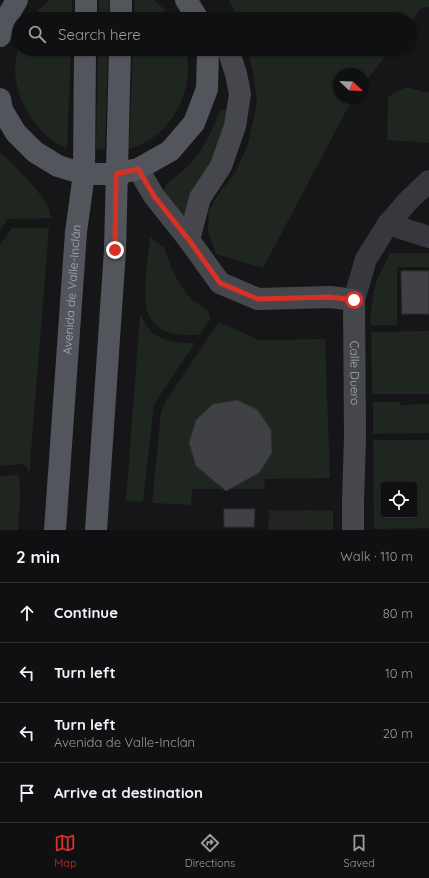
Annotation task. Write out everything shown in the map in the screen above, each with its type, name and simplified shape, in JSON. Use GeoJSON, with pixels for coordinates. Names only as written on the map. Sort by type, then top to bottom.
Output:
{"type":"FeatureCollection","features":[{"type":"Feature","properties":{"kind":"main road"},"geometry":{"type":"LineString","coordinates":[[0,36],[2,26],[17,0]]}},
{"type":"Feature","properties":{"kind":"main road"},"geometry":{"type":"LineString","coordinates":[[86,0],[86,12]]}},
{"type":"Feature","properties":{"kind":"main road"},"geometry":{"type":"LineString","coordinates":[[121,0],[121,12]]}},
{"type":"Feature","properties":{"kind":"main road","name":"Avenida de Valle-Inclán"},"geometry":{"type":"LineString","coordinates":[[55,530],[76,232],[84,174],[85,56]]}},
{"type":"Feature","properties":{"kind":"main road"},"geometry":{"type":"LineString","coordinates":[[96,530],[115,250],[120,56]]}},
{"type":"Feature","properties":{"kind":"main road"},"geometry":{"type":"LineString","coordinates":[[0,99],[2,110],[16,133],[35,152],[58,166],[84,174],[116,174],[138,169],[170,151],[194,123],[207,89],[208,56]]}},
{"type":"Feature","properties":{"kind":"street"},"geometry":{"type":"LineString","coordinates":[[189,240],[200,198],[221,166],[234,126],[240,94],[230,56]]}},
{"type":"Feature","properties":{"kind":"street"},"geometry":{"type":"LineString","coordinates":[[138,169],[154,196],[189,240],[220,283],[258,299],[330,297],[354,300]]}},
{"type":"Feature","properties":{"kind":"street","name":"Calle Duero"},"geometry":{"type":"LineString","coordinates":[[353,530],[355,436],[354,300],[366,259],[388,224],[409,200],[429,181]]}},
{"type":"Feature","properties":{"kind":"street"},"geometry":{"type":"LineString","coordinates":[[388,224],[429,237]]}},
{"type":"Feature","properties":{"kind":"shaded area"},"geometry":{"type":"Polygon","coordinates":[[[50,0],[72,0],[72,12],[37,12],[50,0]]]}},
{"type":"Feature","properties":{"kind":"shaded area"},"geometry":{"type":"Polygon","coordinates":[[[99,0],[110,0],[109,12],[98,12],[99,0]]]}},
{"type":"Feature","properties":{"kind":"shaded area"},"geometry":{"type":"Polygon","coordinates":[[[135,0],[154,0],[167,12],[134,12],[135,0]]]}},
{"type":"Feature","properties":{"kind":"shaded area"},"geometry":{"type":"Polygon","coordinates":[[[229,0],[429,0],[429,7],[421,8],[417,13],[235,12],[229,0]]]}},
{"type":"Feature","properties":{"kind":"shaded area"},"geometry":{"type":"Polygon","coordinates":[[[16,56],[71,56],[67,148],[56,143],[44,134],[34,122],[22,102],[16,81],[16,56]]]}},
{"type":"Feature","properties":{"kind":"shaded area"},"geometry":{"type":"Polygon","coordinates":[[[98,56],[108,56],[105,149],[96,150],[98,56]]]}},
{"type":"Feature","properties":{"kind":"shaded area"},"geometry":{"type":"Polygon","coordinates":[[[133,56],[187,56],[187,81],[177,110],[168,123],[157,134],[144,143],[129,149],[133,56]]]}},
{"type":"Feature","properties":{"kind":"shaded area"},"geometry":{"type":"Polygon","coordinates":[[[250,56],[385,56],[369,77],[369,68],[333,68],[333,104],[350,104],[263,268],[216,254],[208,231],[209,210],[219,193],[235,173],[248,144],[257,103],[250,56]]]}},
{"type":"Feature","properties":{"kind":"shaded area"},"geometry":{"type":"Polygon","coordinates":[[[406,87],[429,92],[429,143],[387,140],[388,97],[406,87]]]}},
{"type":"Feature","properties":{"kind":"shaded area"},"geometry":{"type":"Polygon","coordinates":[[[221,109],[230,110],[226,133],[184,219],[163,190],[168,183],[193,161],[207,140],[221,109]]]}},
{"type":"Feature","properties":{"kind":"shaded area"},"geometry":{"type":"Polygon","coordinates":[[[0,153],[19,170],[38,193],[48,206],[51,218],[8,219],[0,230],[0,153]]]}},
{"type":"Feature","properties":{"kind":"shaded area"},"geometry":{"type":"Polygon","coordinates":[[[12,228],[49,228],[29,476],[27,467],[21,464],[0,466],[0,245],[12,228]]]}},
{"type":"Feature","properties":{"kind":"shaded area"},"geometry":{"type":"Polygon","coordinates":[[[150,237],[164,247],[171,267],[180,285],[191,299],[208,311],[211,318],[199,335],[181,335],[167,332],[156,325],[148,314],[145,287],[150,237]]]}},
{"type":"Feature","properties":{"kind":"shaded area"},"geometry":{"type":"Polygon","coordinates":[[[390,253],[429,253],[429,267],[397,267],[397,325],[371,325],[370,315],[376,282],[390,253]]]}},
{"type":"Feature","properties":{"kind":"shaded area"},"geometry":{"type":"Polygon","coordinates":[[[140,315],[149,329],[163,339],[173,342],[195,343],[154,404],[143,502],[126,501],[140,315]]]}},
{"type":"Feature","properties":{"kind":"shaded area"},"geometry":{"type":"Polygon","coordinates":[[[219,322],[259,340],[325,339],[330,478],[265,479],[264,489],[192,489],[191,505],[152,503],[161,412],[167,399],[219,322]],[[237,400],[213,404],[196,420],[189,443],[232,483],[245,481],[259,473],[272,453],[271,430],[258,410],[237,400]]]}},
{"type":"Feature","properties":{"kind":"shaded area"},"geometry":{"type":"Polygon","coordinates":[[[429,331],[429,394],[372,394],[371,332],[429,331]]]}},
{"type":"Feature","properties":{"kind":"shaded area"},"geometry":{"type":"Polygon","coordinates":[[[373,402],[400,402],[400,405],[429,404],[429,433],[373,434],[373,402]]]}},
{"type":"Feature","properties":{"kind":"shaded area"},"geometry":{"type":"Polygon","coordinates":[[[373,440],[429,440],[429,528],[374,529],[373,440]]]}},
{"type":"Feature","properties":{"kind":"shaded area"},"geometry":{"type":"Polygon","coordinates":[[[19,475],[20,497],[18,530],[0,530],[0,476],[19,475]]]}},
{"type":"Feature","properties":{"kind":"shaded area"},"geometry":{"type":"Polygon","coordinates":[[[269,510],[333,511],[333,530],[268,530],[269,510]]]}},
{"type":"Feature","properties":{"kind":"shaded area"},"geometry":{"type":"Polygon","coordinates":[[[304,510],[333,511],[333,529],[305,530],[304,510]]]}},
{"type":"Feature","properties":{"kind":"building"},"geometry":{"type":"Polygon","coordinates":[[[401,271],[429,271],[429,314],[402,314],[401,271]]]}},
{"type":"Feature","properties":{"kind":"building"},"geometry":{"type":"Polygon","coordinates":[[[237,400],[258,410],[271,430],[272,453],[259,473],[226,491],[196,466],[189,443],[196,420],[213,404],[237,400]]]}},
{"type":"Feature","properties":{"kind":"building"},"geometry":{"type":"Polygon","coordinates":[[[224,509],[255,509],[254,527],[224,527],[224,509]]]}},
{"type":"Feature","properties":{"kind":"route"},"geometry":{"type":"LineString","coordinates":[[115,250],[116,174],[138,169],[154,196],[189,240],[220,283],[258,299],[330,297],[354,300]]}}]}
